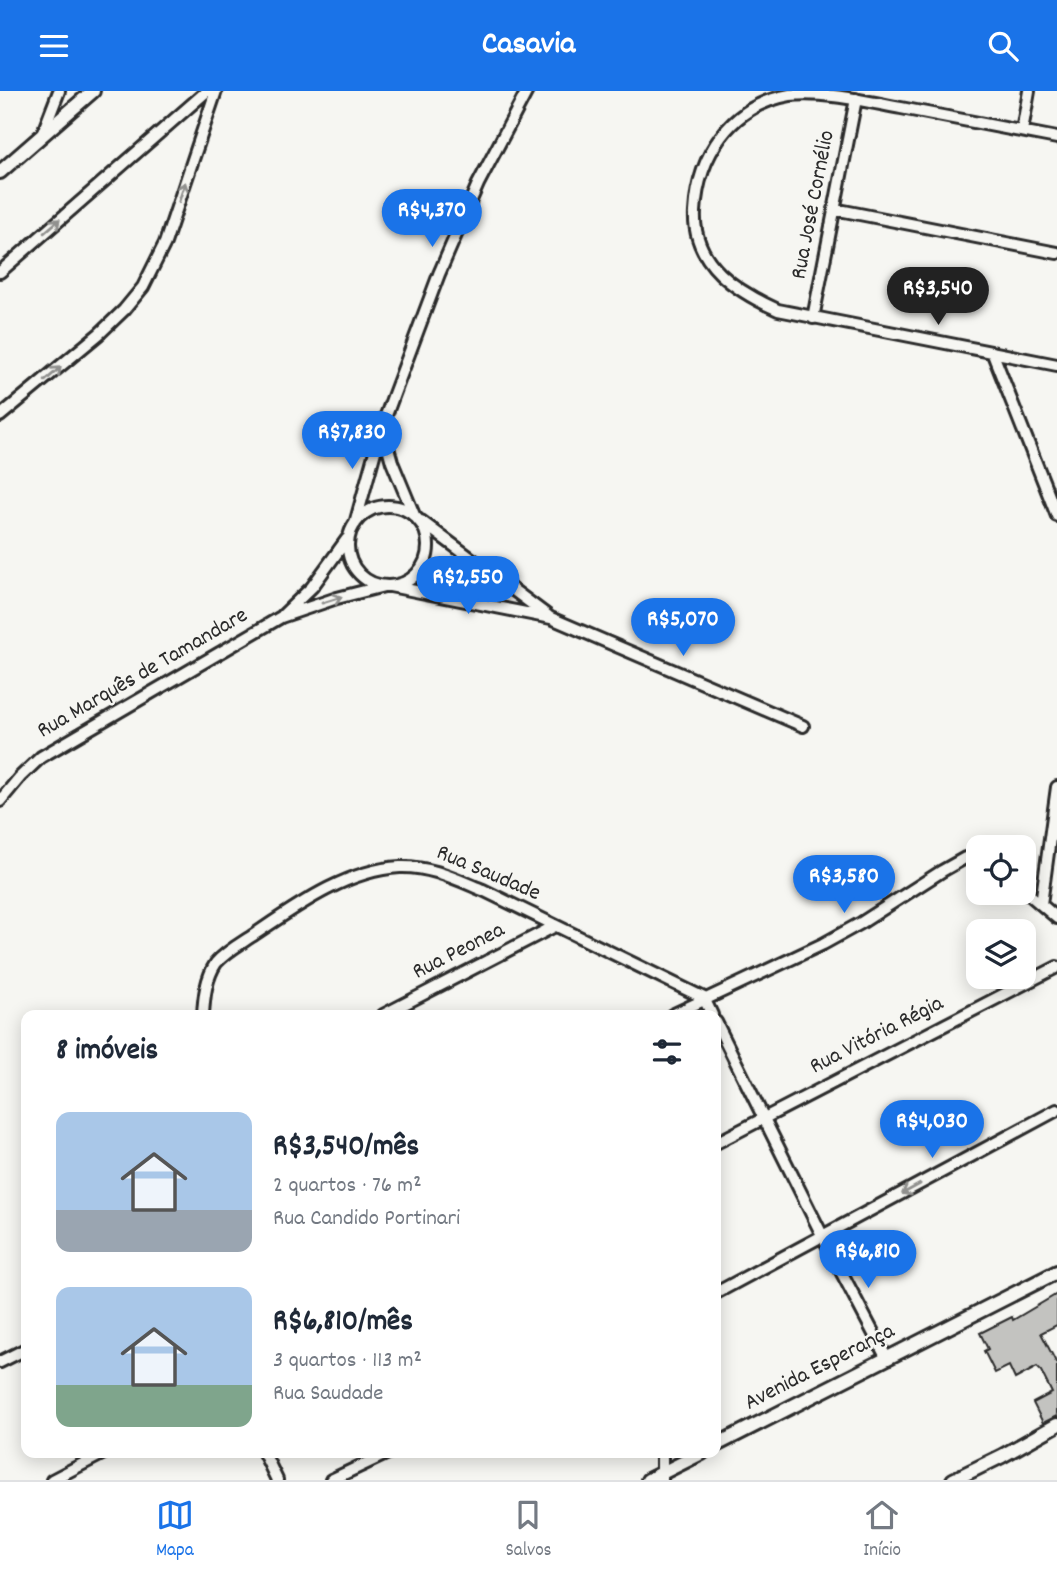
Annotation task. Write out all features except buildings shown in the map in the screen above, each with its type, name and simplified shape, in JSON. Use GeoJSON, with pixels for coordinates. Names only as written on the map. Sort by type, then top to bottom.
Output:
{"type":"FeatureCollection","features":[{"type":"Feature","properties":{"kind":"street"},"geometry":{"type":"LineString","coordinates":[[41,137],[59,91]]}},
{"type":"Feature","properties":{"kind":"street"},"geometry":{"type":"LineString","coordinates":[[0,172],[93,91]]}},
{"type":"Feature","properties":{"kind":"street"},"geometry":{"type":"LineString","coordinates":[[0,271],[207,91]]}},
{"type":"Feature","properties":{"kind":"street"},"geometry":{"type":"LineString","coordinates":[[0,416],[99,334],[143,287],[165,243],[216,91]]}},
{"type":"Feature","properties":{"kind":"street"},"geometry":{"type":"LineString","coordinates":[[382,426],[392,462],[416,517],[425,529],[428,542],[427,555],[414,577],[403,583],[387,586],[363,578],[355,570],[348,549],[349,537],[382,426],[457,231],[478,184],[527,91]]}},
{"type":"Feature","properties":{"kind":"street"},"geometry":{"type":"LineString","coordinates":[[1022,131],[1029,91]]}},
{"type":"Feature","properties":{"kind":"street"},"geometry":{"type":"LineString","coordinates":[[1057,138],[856,99],[792,95],[767,102],[741,116],[716,142],[703,164],[696,189],[694,217],[708,260],[723,278],[752,298],[778,310],[1057,365]]}},
{"type":"Feature","properties":{"kind":"street","name":"Rua José Cornélio"},"geometry":{"type":"LineString","coordinates":[[813,318],[856,99]]}},
{"type":"Feature","properties":{"kind":"street"},"geometry":{"type":"LineString","coordinates":[[834,209],[1057,253]]}},
{"type":"Feature","properties":{"kind":"street"},"geometry":{"type":"LineString","coordinates":[[992,353],[1057,516]]}},
{"type":"Feature","properties":{"kind":"street"},"geometry":{"type":"LineString","coordinates":[[355,524],[377,507],[396,506],[416,517]]}},
{"type":"Feature","properties":{"kind":"street","name":"Rua Marquês de Tamandare"},"geometry":{"type":"LineString","coordinates":[[416,517],[551,618]]}},
{"type":"Feature","properties":{"kind":"street","name":"Rua Marquês de Tamandare"},"geometry":{"type":"LineString","coordinates":[[281,617],[312,587],[349,537]]}},
{"type":"Feature","properties":{"kind":"street","name":"Rua Marquês de Tamandare"},"geometry":{"type":"LineString","coordinates":[[0,800],[41,757],[281,617],[337,598],[387,586],[551,618],[803,726]]}},
{"type":"Feature","properties":{"kind":"street"},"geometry":{"type":"LineString","coordinates":[[1041,904],[1057,787]]}},
{"type":"Feature","properties":{"kind":"street"},"geometry":{"type":"LineString","coordinates":[[681,1010],[823,944],[966,858]]}},
{"type":"Feature","properties":{"kind":"street","name":"Rua Saudade"},"geometry":{"type":"LineString","coordinates":[[204,1010],[207,983],[225,954],[310,899],[354,878],[381,870],[418,867],[483,890],[704,998]]}},
{"type":"Feature","properties":{"kind":"street"},"geometry":{"type":"LineString","coordinates":[[1036,900],[1057,918]]}},
{"type":"Feature","properties":{"kind":"street","name":"Rua Peonea"},"geometry":{"type":"LineString","coordinates":[[393,1010],[555,926]]}},
{"type":"Feature","properties":{"kind":"street","name":"Rua Vitória Régia"},"geometry":{"type":"LineString","coordinates":[[721,1140],[1057,967]]}},
{"type":"Feature","properties":{"kind":"street"},"geometry":{"type":"LineString","coordinates":[[704,998],[710,1010]]}},
{"type":"Feature","properties":{"kind":"street"},"geometry":{"type":"LineString","coordinates":[[721,1032],[886,1357]]}},
{"type":"Feature","properties":{"kind":"street"},"geometry":{"type":"LineString","coordinates":[[721,1290],[1057,1109]]}},
{"type":"Feature","properties":{"kind":"street","name":"Avenida Esperança"},"geometry":{"type":"LineString","coordinates":[[721,1442],[1057,1272]]}},
{"type":"Feature","properties":{"kind":"street"},"geometry":{"type":"LineString","coordinates":[[0,1362],[21,1352]]}},
{"type":"Feature","properties":{"kind":"street"},"geometry":{"type":"LineString","coordinates":[[953,1480],[1057,1425]]}},
{"type":"Feature","properties":{"kind":"street"},"geometry":{"type":"LineString","coordinates":[[52,1480],[94,1458]]}},
{"type":"Feature","properties":{"kind":"street"},"geometry":{"type":"LineString","coordinates":[[266,1458],[277,1480]]}},
{"type":"Feature","properties":{"kind":"street"},"geometry":{"type":"LineString","coordinates":[[331,1480],[377,1458]]}},
{"type":"Feature","properties":{"kind":"street"},"geometry":{"type":"LineString","coordinates":[[662,1458],[662,1477]]}},
{"type":"Feature","properties":{"kind":"street"},"geometry":{"type":"LineString","coordinates":[[649,1480],[662,1477],[694,1458]]}}]}
